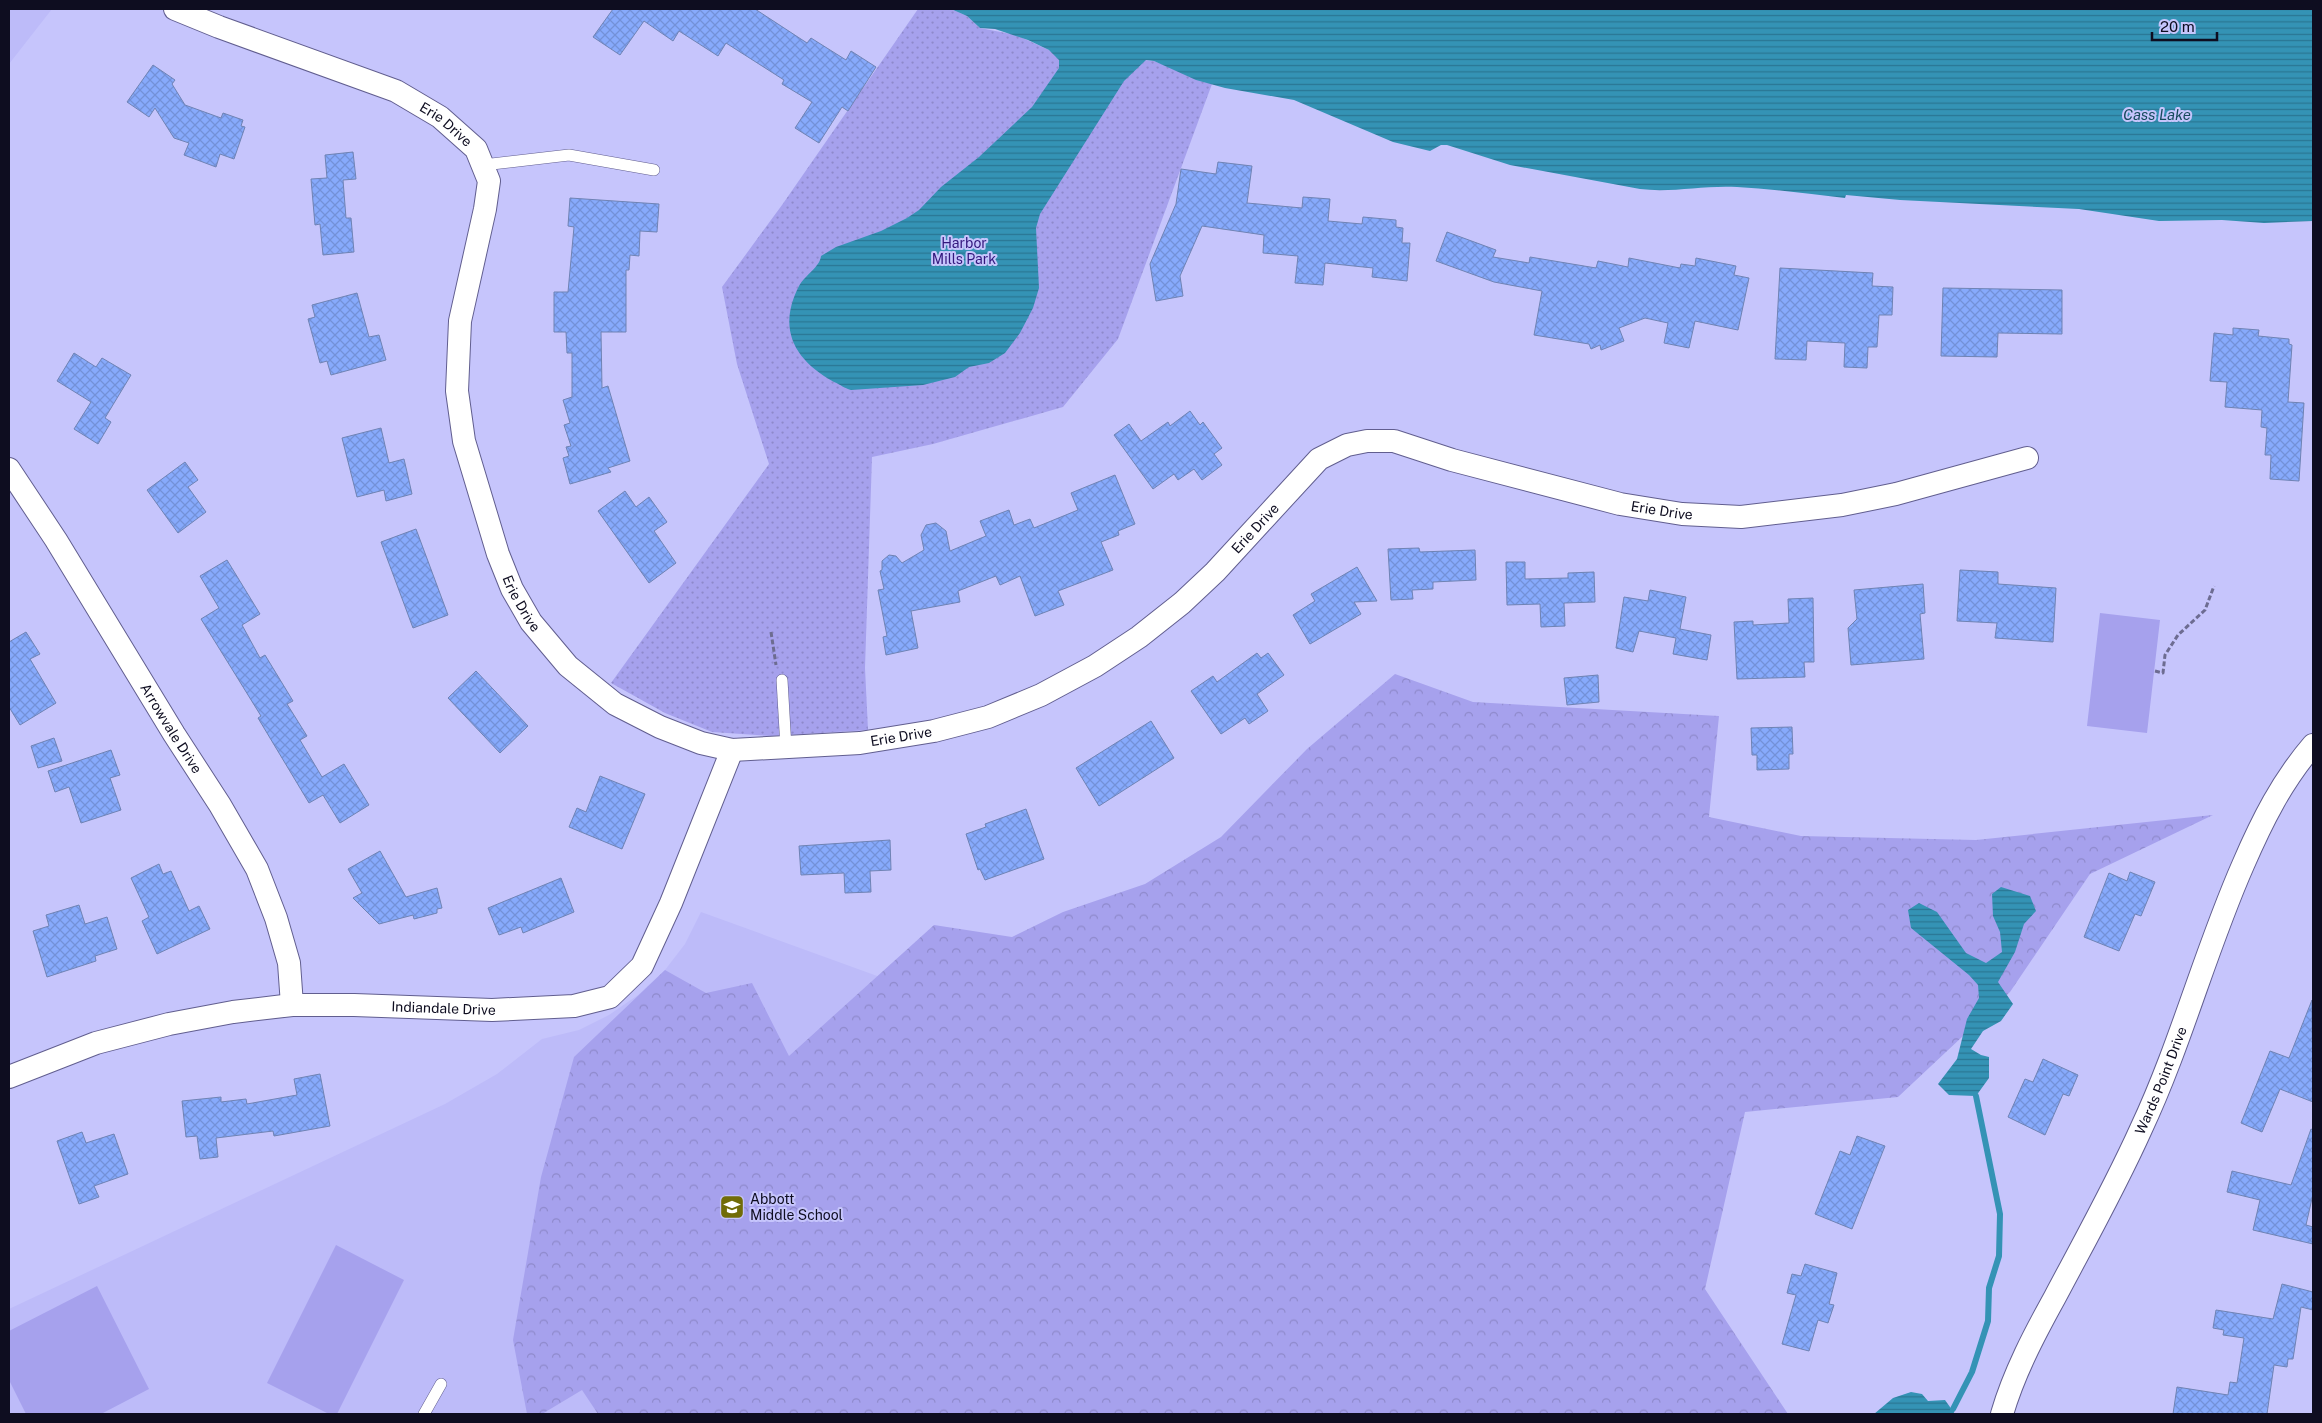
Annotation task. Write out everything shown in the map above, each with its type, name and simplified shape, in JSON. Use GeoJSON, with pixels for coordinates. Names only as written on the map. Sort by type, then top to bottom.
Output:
{"type":"FeatureCollection","features":[{"type":"Feature","properties":{"kind":"street","name":"Erie Drive"},"geometry":{"type":"LineString","coordinates":[[175,9],[218,27],[396,91],[440,117],[476,149],[489,181],[485,209],[460,321],[458,391],[466,450],[498,554],[512,589],[531,622],[568,666],[615,704],[660,727],[701,743],[732,750],[860,743],[934,732],[988,716],[1041,695],[1080,674],[1139,637],[1182,603],[1215,572],[1319,459],[1360,442],[1394,441],[1452,460],[1620,504],[1682,514],[1740,517],[1842,505],[1896,494],[2027,458]]}},
{"type":"Feature","properties":{"kind":"street","name":"Arrowvale Drive"},"geometry":{"type":"LineString","coordinates":[[9,469],[56,540],[174,734],[220,805],[256,869],[276,918],[289,963],[292,1005]]}},
{"type":"Feature","properties":{"kind":"street","name":"Wards Point Drive"},"geometry":{"type":"LineString","coordinates":[[2002,1414],[2017,1371],[2033,1338],[2104,1206],[2142,1128],[2164,1076],[2225,906],[2262,822],[2286,778],[2313,744]]}},
{"type":"Feature","properties":{"kind":"street","name":"Indiandale Drive"},"geometry":{"type":"LineString","coordinates":[[9,1077],[96,1043],[169,1024],[233,1012],[292,1005],[354,1005],[492,1010],[574,1006],[610,997],[642,966],[671,903],[732,750]]}},
{"type":"Feature","properties":{"kind":"lane"},"geometry":{"type":"LineString","coordinates":[[483,165],[569,155],[654,170]]}},
{"type":"Feature","properties":{"kind":"lane"},"geometry":{"type":"LineString","coordinates":[[782,680],[786,748]]}},
{"type":"Feature","properties":{"kind":"lane"},"geometry":{"type":"LineString","coordinates":[[424,1414],[441,1384]]}},
{"type":"Feature","properties":{"kind":"path"},"geometry":{"type":"LineString","coordinates":[[2155,671],[2163,673],[2165,655],[2178,634],[2205,610],[2214,586]]}},
{"type":"Feature","properties":{"kind":"path"},"geometry":{"type":"LineString","coordinates":[[771,632],[776,658],[775,678],[782,680]]}},
{"type":"Feature","properties":{"kind":"shaded area"},"geometry":{"type":"Polygon","coordinates":[[[9,9],[52,9],[9,64],[9,9]]]}},
{"type":"Feature","properties":{"kind":"shaded area","name":"Abbott Middle School"},"geometry":{"type":"Polygon","coordinates":[[[701,912],[1233,1105],[1250,1414],[9,1414],[9,1309],[445,1104],[497,1074],[542,1039],[579,1030],[609,1015],[638,995],[665,970],[685,944],[701,912]]]}},
{"type":"Feature","properties":{"kind":"green space","name":"Harbor Mills Park"},"geometry":{"type":"Polygon","coordinates":[[[918,9],[951,9],[967,16],[980,28],[1016,35],[1049,50],[1154,61],[1212,84],[1118,339],[1063,407],[933,444],[872,457],[865,668],[868,730],[771,736],[712,732],[665,713],[611,683],[769,464],[737,364],[722,287],[782,205],[918,9]]]}},
{"type":"Feature","properties":{"kind":"green space"},"geometry":{"type":"Polygon","coordinates":[[[2100,613],[2160,620],[2147,733],[2087,726],[2100,613]]]}},
{"type":"Feature","properties":{"kind":"green space"},"geometry":{"type":"Polygon","coordinates":[[[1395,674],[1473,702],[1719,716],[1709,817],[1801,836],[1976,840],[2213,815],[2090,874],[2010,992],[1898,1097],[1745,1112],[1705,1289],[1788,1414],[598,1414],[582,1390],[542,1414],[527,1414],[513,1340],[541,1177],[574,1057],[665,970],[706,993],[752,983],[789,1056],[934,925],[1012,937],[1063,912],[1145,884],[1221,837],[1307,749],[1395,674]]]}},
{"type":"Feature","properties":{"kind":"green space"},"geometry":{"type":"Polygon","coordinates":[[[336,1245],[404,1280],[337,1414],[329,1414],[267,1383],[336,1245]]]}},
{"type":"Feature","properties":{"kind":"green space"},"geometry":{"type":"Polygon","coordinates":[[[97,1286],[149,1389],[101,1414],[26,1414],[9,1380],[9,1331],[97,1286]]]}},
{"type":"Feature","properties":{"kind":"water","name":"Cass Lake"},"geometry":{"type":"Polygon","coordinates":[[[951,9],[2313,9],[2313,221],[2264,223],[2222,220],[2159,221],[2079,209],[1900,200],[1846,195],[1845,198],[1737,187],[1640,189],[1510,165],[1447,145],[1441,145],[1430,151],[1393,142],[1294,100],[1225,88],[1196,80],[1154,61],[1146,60],[1124,81],[1040,214],[1036,228],[1039,288],[1033,308],[1020,333],[1005,353],[989,363],[969,367],[955,377],[923,385],[851,390],[834,382],[809,364],[793,342],[790,316],[799,286],[818,264],[821,256],[836,247],[881,231],[919,210],[941,187],[979,157],[1032,107],[1059,68],[1059,60],[1049,50],[1028,40],[995,29],[980,28],[967,16],[951,9]]]}},
{"type":"Feature","properties":{"kind":"water"},"geometry":{"type":"Polygon","coordinates":[[[2001,887],[2030,896],[2036,911],[2024,924],[2015,952],[1998,982],[2013,1004],[2001,1021],[1983,1031],[1971,1049],[1989,1057],[1989,1078],[1976,1096],[1949,1095],[1938,1084],[1957,1059],[1967,1019],[1979,998],[1978,985],[1969,975],[1911,928],[1908,910],[1919,903],[1937,912],[1966,953],[1986,963],[2002,952],[2000,932],[1993,916],[1992,894],[2001,887]]]}},
{"type":"Feature","properties":{"kind":"water"},"geometry":{"type":"Polygon","coordinates":[[[1911,1392],[1922,1394],[1928,1401],[1945,1400],[1955,1414],[1874,1414],[1893,1398],[1911,1392]]]}},
{"type":"Feature","properties":{"kind":"building"},"geometry":{"type":"Polygon","coordinates":[[[613,9],[755,9],[807,43],[811,38],[846,60],[851,51],[876,67],[848,111],[842,107],[819,143],[795,128],[812,102],[782,84],[784,80],[726,43],[718,56],[679,31],[673,41],[644,21],[620,55],[593,37],[613,9]]]}},
{"type":"Feature","properties":{"kind":"building"},"geometry":{"type":"Polygon","coordinates":[[[153,65],[175,80],[172,84],[185,105],[221,118],[223,113],[243,120],[241,126],[245,127],[234,159],[220,154],[216,167],[184,155],[189,143],[174,138],[155,108],[149,117],[127,102],[153,65]]]}},
{"type":"Feature","properties":{"kind":"building"},"geometry":{"type":"Polygon","coordinates":[[[353,152],[356,179],[343,180],[346,218],[351,218],[354,252],[323,255],[320,224],[315,225],[311,179],[327,178],[325,155],[353,152]]]}},
{"type":"Feature","properties":{"kind":"building"},"geometry":{"type":"Polygon","coordinates":[[[1218,162],[1252,166],[1247,203],[1302,208],[1303,197],[1330,199],[1328,221],[1362,224],[1363,217],[1396,220],[1396,227],[1403,228],[1402,243],[1410,243],[1407,281],[1372,277],[1373,268],[1325,263],[1323,285],[1295,283],[1298,256],[1263,253],[1264,235],[1202,226],[1180,276],[1183,296],[1156,301],[1150,264],[1176,204],[1181,169],[1216,174],[1218,162]]]}},
{"type":"Feature","properties":{"kind":"building"},"geometry":{"type":"Polygon","coordinates":[[[570,198],[659,204],[657,232],[640,231],[639,256],[630,255],[629,270],[626,270],[626,332],[601,332],[602,388],[608,386],[630,461],[608,468],[611,472],[570,484],[563,458],[569,456],[566,447],[571,446],[564,425],[570,423],[563,400],[572,397],[572,353],[567,353],[566,332],[554,332],[554,292],[568,292],[574,227],[568,226],[570,198]]]}},
{"type":"Feature","properties":{"kind":"building"},"geometry":{"type":"Polygon","coordinates":[[[1447,232],[1496,250],[1493,257],[1529,263],[1530,257],[1596,268],[1598,261],[1628,267],[1629,258],[1680,268],[1681,264],[1695,266],[1696,258],[1736,266],[1734,275],[1749,278],[1738,330],[1695,321],[1689,348],[1664,343],[1668,323],[1645,318],[1619,328],[1624,341],[1601,350],[1600,345],[1591,349],[1589,344],[1534,335],[1542,291],[1494,282],[1436,261],[1447,232]]]}},
{"type":"Feature","properties":{"kind":"building"},"geometry":{"type":"Polygon","coordinates":[[[1780,268],[1873,273],[1872,286],[1893,287],[1892,315],[1879,315],[1877,347],[1868,347],[1867,368],[1844,367],[1845,343],[1807,341],[1806,360],[1775,359],[1780,268]]]}},
{"type":"Feature","properties":{"kind":"building"},"geometry":{"type":"Polygon","coordinates":[[[1943,288],[2062,290],[2062,334],[1998,333],[1997,357],[1941,356],[1943,288]]]}},
{"type":"Feature","properties":{"kind":"building"},"geometry":{"type":"Polygon","coordinates":[[[357,293],[369,337],[379,335],[386,360],[331,375],[327,361],[320,363],[308,319],[315,317],[312,305],[357,293]]]}},
{"type":"Feature","properties":{"kind":"building"},"geometry":{"type":"Polygon","coordinates":[[[2233,328],[2259,330],[2258,336],[2289,339],[2289,344],[2292,345],[2288,402],[2304,403],[2299,481],[2270,479],[2271,455],[2265,455],[2267,428],[2261,427],[2262,410],[2225,407],[2227,382],[2210,381],[2214,333],[2233,335],[2233,328]]]}},
{"type":"Feature","properties":{"kind":"building"},"geometry":{"type":"Polygon","coordinates":[[[74,353],[96,367],[102,358],[131,375],[105,418],[111,422],[98,444],[74,429],[91,402],[57,381],[74,353]]]}},
{"type":"Feature","properties":{"kind":"building"},"geometry":{"type":"Polygon","coordinates":[[[1190,411],[1200,425],[1203,422],[1222,448],[1214,454],[1222,465],[1202,480],[1194,469],[1178,480],[1174,474],[1153,489],[1114,435],[1129,424],[1141,441],[1168,422],[1170,426],[1190,411]]]}},
{"type":"Feature","properties":{"kind":"building"},"geometry":{"type":"Polygon","coordinates":[[[381,428],[389,463],[404,459],[412,494],[386,501],[384,490],[357,497],[342,438],[381,428]]]}},
{"type":"Feature","properties":{"kind":"building"},"geometry":{"type":"Polygon","coordinates":[[[185,462],[198,480],[188,487],[206,512],[178,533],[147,490],[185,462]]]}},
{"type":"Feature","properties":{"kind":"building"},"geometry":{"type":"Polygon","coordinates":[[[1115,475],[1135,524],[1118,531],[1119,535],[1101,542],[1113,570],[1058,591],[1064,605],[1035,616],[1020,576],[1000,585],[996,576],[958,591],[960,602],[911,611],[918,648],[886,655],[883,637],[887,636],[878,590],[884,589],[880,571],[882,570],[882,561],[889,555],[896,556],[902,563],[924,550],[921,535],[926,525],[936,523],[946,531],[950,551],[986,536],[980,521],[1009,510],[1014,525],[1030,519],[1034,528],[1078,510],[1071,493],[1115,475]]]}},
{"type":"Feature","properties":{"kind":"building"},"geometry":{"type":"Polygon","coordinates":[[[625,491],[636,507],[649,497],[667,522],[654,531],[676,563],[649,583],[598,511],[625,491]]]}},
{"type":"Feature","properties":{"kind":"building"},"geometry":{"type":"Polygon","coordinates":[[[416,529],[448,615],[413,628],[381,542],[416,529]]]}},
{"type":"Feature","properties":{"kind":"building"},"geometry":{"type":"Polygon","coordinates":[[[1419,548],[1420,552],[1475,550],[1476,580],[1433,582],[1433,589],[1412,590],[1413,599],[1391,600],[1388,549],[1419,548]]]}},
{"type":"Feature","properties":{"kind":"building"},"geometry":{"type":"Polygon","coordinates":[[[227,560],[260,614],[242,625],[260,658],[265,655],[293,701],[287,704],[307,736],[300,740],[322,777],[344,764],[369,805],[340,823],[323,795],[309,803],[258,718],[261,716],[201,619],[219,608],[200,576],[227,560]]]}},
{"type":"Feature","properties":{"kind":"building"},"geometry":{"type":"Polygon","coordinates":[[[1506,562],[1525,562],[1525,579],[1568,578],[1568,573],[1594,572],[1595,602],[1564,603],[1565,626],[1541,627],[1540,604],[1507,605],[1506,562]]]}},
{"type":"Feature","properties":{"kind":"building"},"geometry":{"type":"Polygon","coordinates":[[[1357,567],[1377,601],[1354,602],[1361,614],[1310,644],[1293,615],[1315,601],[1311,594],[1357,567]]]}},
{"type":"Feature","properties":{"kind":"building"},"geometry":{"type":"Polygon","coordinates":[[[1960,570],[1998,572],[1998,584],[2056,588],[2053,642],[1995,638],[1997,623],[1957,621],[1960,570]]]}},
{"type":"Feature","properties":{"kind":"building"},"geometry":{"type":"Polygon","coordinates":[[[1923,584],[1925,613],[1920,614],[1924,659],[1851,665],[1848,628],[1857,619],[1854,590],[1923,584]]]}},
{"type":"Feature","properties":{"kind":"building"},"geometry":{"type":"Polygon","coordinates":[[[1650,590],[1686,597],[1680,629],[1711,635],[1707,660],[1673,654],[1676,638],[1639,631],[1633,652],[1616,648],[1624,597],[1648,601],[1650,590]]]}},
{"type":"Feature","properties":{"kind":"building"},"geometry":{"type":"Polygon","coordinates":[[[1813,598],[1814,662],[1804,662],[1805,677],[1737,679],[1734,622],[1753,621],[1753,625],[1789,623],[1788,599],[1813,598]]]}},
{"type":"Feature","properties":{"kind":"building"},"geometry":{"type":"Polygon","coordinates":[[[26,632],[40,654],[30,659],[56,703],[20,725],[9,707],[9,642],[26,632]]]}},
{"type":"Feature","properties":{"kind":"building"},"geometry":{"type":"Polygon","coordinates":[[[1257,653],[1261,658],[1268,653],[1284,675],[1257,694],[1268,711],[1249,724],[1245,718],[1221,734],[1191,691],[1213,676],[1217,682],[1257,653]]]}},
{"type":"Feature","properties":{"kind":"building"},"geometry":{"type":"Polygon","coordinates":[[[476,671],[528,726],[500,753],[448,698],[476,671]]]}},
{"type":"Feature","properties":{"kind":"building"},"geometry":{"type":"Polygon","coordinates":[[[1598,675],[1599,702],[1567,705],[1564,678],[1598,675]]]}},
{"type":"Feature","properties":{"kind":"building"},"geometry":{"type":"Polygon","coordinates":[[[1151,721],[1174,758],[1099,806],[1076,768],[1151,721]]]}},
{"type":"Feature","properties":{"kind":"building"},"geometry":{"type":"Polygon","coordinates":[[[1792,727],[1793,754],[1789,754],[1789,769],[1757,770],[1757,755],[1752,755],[1751,728],[1792,727]]]}},
{"type":"Feature","properties":{"kind":"building"},"geometry":{"type":"Polygon","coordinates":[[[54,738],[62,761],[38,768],[31,746],[54,738]]]}},
{"type":"Feature","properties":{"kind":"building"},"geometry":{"type":"Polygon","coordinates":[[[111,750],[120,775],[110,778],[121,810],[81,823],[69,787],[55,792],[48,771],[111,750]]]}},
{"type":"Feature","properties":{"kind":"building"},"geometry":{"type":"Polygon","coordinates":[[[600,776],[645,794],[622,849],[569,827],[577,808],[586,812],[600,776]]]}},
{"type":"Feature","properties":{"kind":"building"},"geometry":{"type":"Polygon","coordinates":[[[1026,809],[1044,859],[985,880],[980,869],[978,870],[966,834],[986,827],[985,824],[1026,809]]]}},
{"type":"Feature","properties":{"kind":"building"},"geometry":{"type":"Polygon","coordinates":[[[890,840],[891,870],[870,871],[871,892],[845,893],[844,873],[801,875],[799,846],[890,840]]]}},
{"type":"Feature","properties":{"kind":"building"},"geometry":{"type":"Polygon","coordinates":[[[380,851],[406,897],[437,888],[442,908],[437,909],[437,913],[414,919],[413,915],[379,924],[353,898],[362,893],[348,869],[380,851]]]}},
{"type":"Feature","properties":{"kind":"building"},"geometry":{"type":"Polygon","coordinates":[[[159,864],[163,874],[171,871],[189,911],[199,906],[210,929],[157,954],[142,921],[149,917],[131,878],[159,864]]]}},
{"type":"Feature","properties":{"kind":"building"},"geometry":{"type":"Polygon","coordinates":[[[2130,872],[2155,882],[2141,916],[2135,914],[2119,951],[2084,937],[2109,873],[2127,881],[2130,872]]]}},
{"type":"Feature","properties":{"kind":"building"},"geometry":{"type":"Polygon","coordinates":[[[561,878],[574,912],[523,933],[521,927],[499,935],[488,908],[561,878]]]}},
{"type":"Feature","properties":{"kind":"building"},"geometry":{"type":"Polygon","coordinates":[[[79,905],[85,924],[107,917],[117,949],[95,956],[96,961],[47,977],[33,931],[49,926],[46,915],[79,905]]]}},
{"type":"Feature","properties":{"kind":"building"},"geometry":{"type":"Polygon","coordinates":[[[2312,1000],[2313,1102],[2280,1089],[2262,1132],[2241,1123],[2270,1051],[2289,1058],[2312,1000]]]}},
{"type":"Feature","properties":{"kind":"building"},"geometry":{"type":"Polygon","coordinates":[[[2043,1059],[2078,1075],[2069,1096],[2063,1094],[2045,1135],[2008,1117],[2025,1079],[2033,1082],[2043,1059]]]}},
{"type":"Feature","properties":{"kind":"building"},"geometry":{"type":"Polygon","coordinates":[[[320,1074],[330,1126],[274,1136],[273,1131],[216,1138],[218,1157],[200,1159],[197,1136],[186,1137],[182,1101],[221,1097],[221,1102],[246,1099],[247,1104],[297,1095],[294,1079],[320,1074]]]}},
{"type":"Feature","properties":{"kind":"building"},"geometry":{"type":"Polygon","coordinates":[[[2311,1129],[2313,1130],[2313,1194],[2306,1225],[2313,1227],[2313,1244],[2253,1230],[2260,1200],[2227,1192],[2232,1171],[2291,1185],[2311,1129]]]}},
{"type":"Feature","properties":{"kind":"building"},"geometry":{"type":"Polygon","coordinates":[[[82,1132],[86,1143],[114,1134],[128,1174],[94,1186],[99,1197],[79,1204],[57,1141],[82,1132]]]}},
{"type":"Feature","properties":{"kind":"building"},"geometry":{"type":"Polygon","coordinates":[[[1857,1136],[1885,1146],[1852,1229],[1815,1214],[1840,1151],[1850,1155],[1857,1136]]]}},
{"type":"Feature","properties":{"kind":"building"},"geometry":{"type":"Polygon","coordinates":[[[1805,1264],[1837,1273],[1829,1304],[1834,1305],[1828,1323],[1818,1320],[1809,1351],[1782,1344],[1796,1295],[1787,1293],[1792,1274],[1801,1276],[1805,1264]]]}},
{"type":"Feature","properties":{"kind":"building"},"geometry":{"type":"Polygon","coordinates":[[[2282,1284],[2313,1292],[2313,1310],[2301,1307],[2293,1359],[2288,1359],[2287,1367],[2274,1365],[2267,1414],[2173,1414],[2177,1387],[2228,1395],[2230,1382],[2237,1383],[2244,1338],[2223,1335],[2224,1330],[2213,1328],[2216,1310],[2273,1319],[2282,1284]]]}},
{"type":"Feature","properties":{"kind":"waterway"},"geometry":{"type":"LineString","coordinates":[[1953,1409],[1972,1372],[1988,1321],[1989,1288],[1999,1256],[2000,1214],[1976,1096]]}},
{"type":"Feature","properties":{"kind":"place","name":"Abbott Middle School"},"geometry":{"type":"Point","coordinates":[732,1207]}}]}
